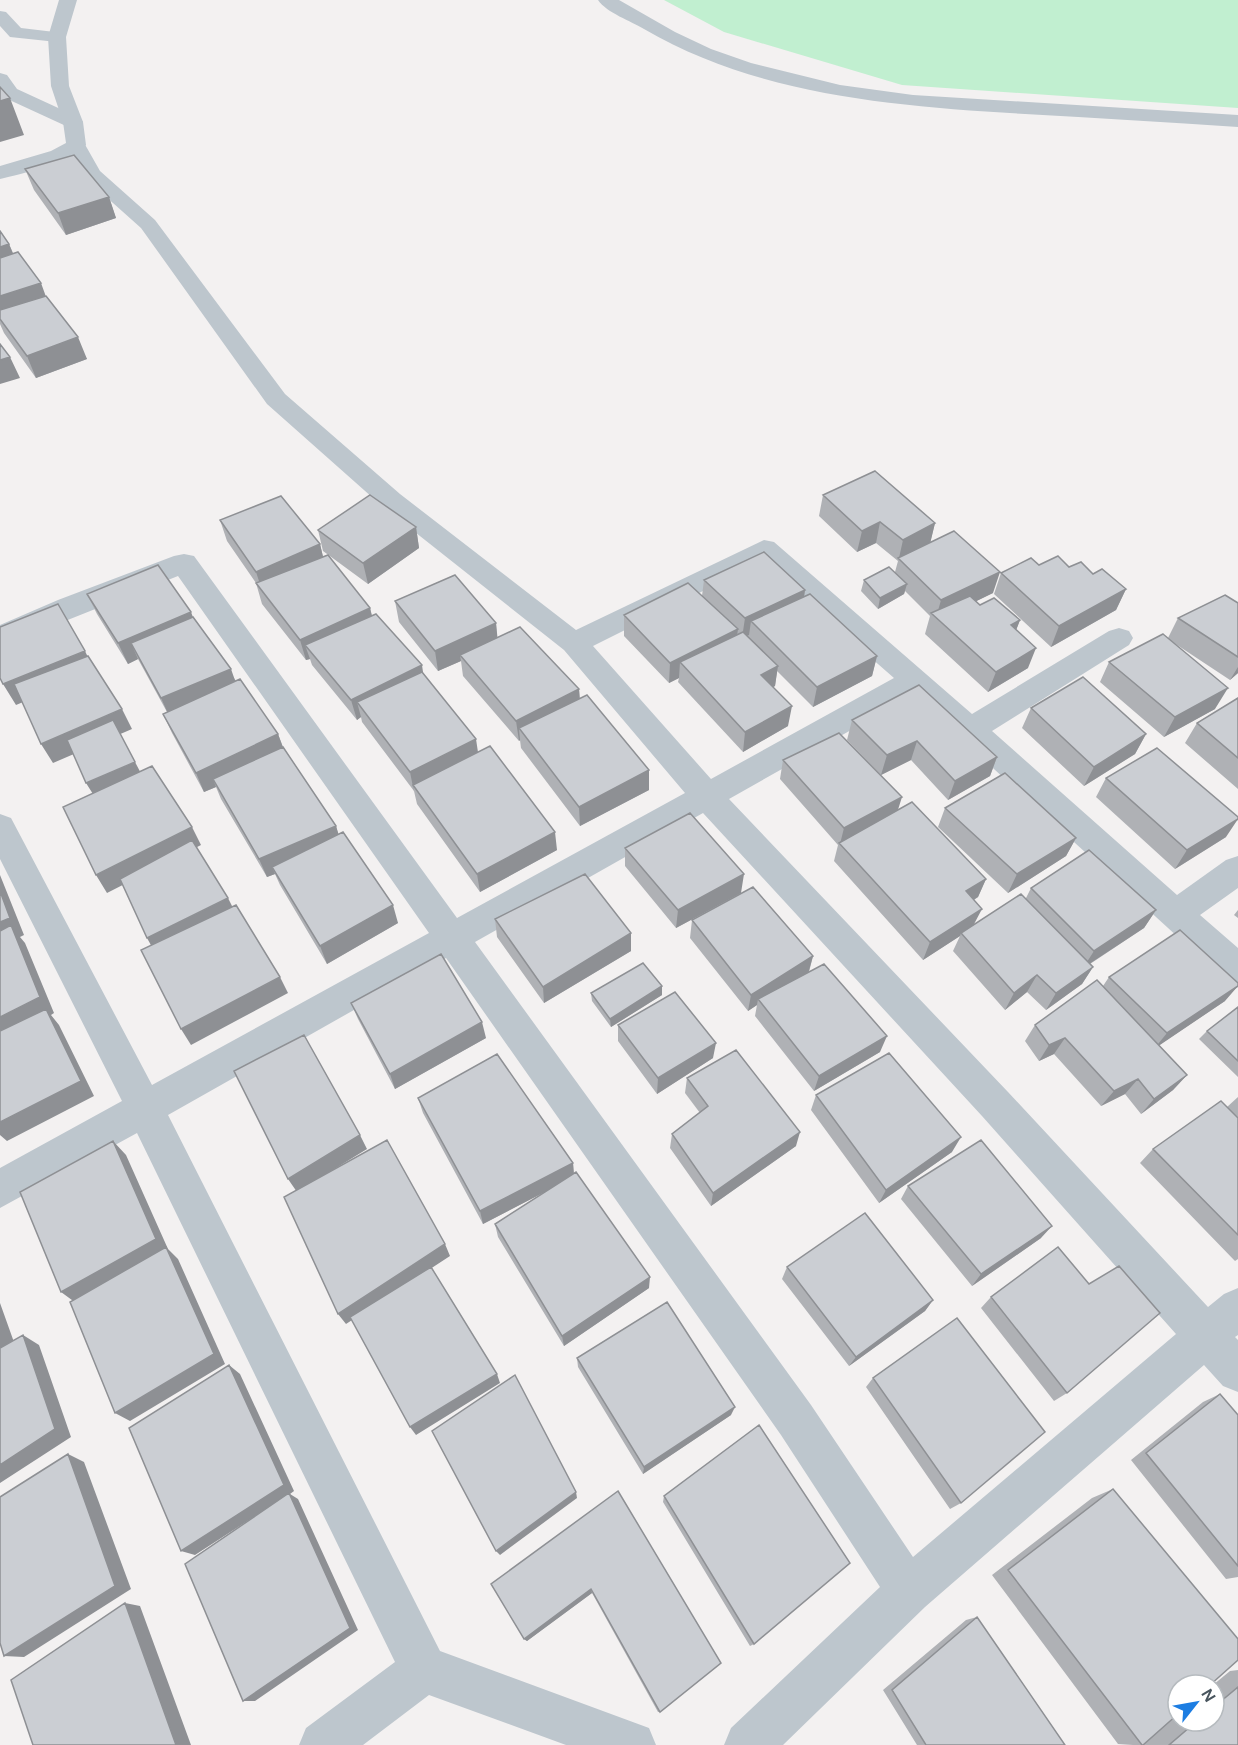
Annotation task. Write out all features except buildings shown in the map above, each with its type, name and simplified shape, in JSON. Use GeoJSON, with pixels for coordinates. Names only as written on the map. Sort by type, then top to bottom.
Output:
{"type":"FeatureCollection","features":[{"type":"Feature","properties":{"kind":"street"},"geometry":{"type":"LineString","coordinates":[[68,0],[57,38],[60,86],[73,122],[76,145],[92,174],[148,224],[276,399],[392,500],[574,643],[706,795],[1010,1121],[1238,1371]]}},
{"type":"Feature","properties":{"kind":"street"},"geometry":{"type":"LineString","coordinates":[[607,0],[669,36],[705,53],[745,67],[840,91],[913,101],[1238,121]]}},
{"type":"Feature","properties":{"kind":"street"},"geometry":{"type":"LineString","coordinates":[[0,16],[16,33],[57,38]]}},
{"type":"Feature","properties":{"kind":"street"},"geometry":{"type":"LineString","coordinates":[[0,80],[10,93],[73,122]]}},
{"type":"Feature","properties":{"kind":"street"},"geometry":{"type":"LineString","coordinates":[[0,173],[58,155],[76,145]]}},
{"type":"Feature","properties":{"kind":"street"},"geometry":{"type":"LineString","coordinates":[[574,643],[764,549],[915,680],[1238,970]]}},
{"type":"Feature","properties":{"kind":"street"},"geometry":{"type":"LineString","coordinates":[[0,637],[68,607],[184,563],[796,1420],[909,1591]]}},
{"type":"Feature","properties":{"kind":"street"},"geometry":{"type":"LineString","coordinates":[[970,730],[1119,638]]}},
{"type":"Feature","properties":{"kind":"street"},"geometry":{"type":"LineString","coordinates":[[0,1189],[915,680]]}},
{"type":"Feature","properties":{"kind":"street"},"geometry":{"type":"LineString","coordinates":[[0,826],[145,1109],[424,1669],[632,1745]]}},
{"type":"Feature","properties":{"kind":"street"},"geometry":{"type":"LineString","coordinates":[[1176,914],[1238,870]]}},
{"type":"Feature","properties":{"kind":"street"},"geometry":{"type":"LineString","coordinates":[[748,1745],[909,1591],[1238,1308]]}},
{"type":"Feature","properties":{"kind":"street"},"geometry":{"type":"LineString","coordinates":[[323,1745],[424,1669]]}},
{"type":"Feature","properties":{"kind":"green space"},"geometry":{"type":"Polygon","coordinates":[[[664,0],[1238,0],[1238,108],[902,85],[724,32],[664,0]]]}}]}
